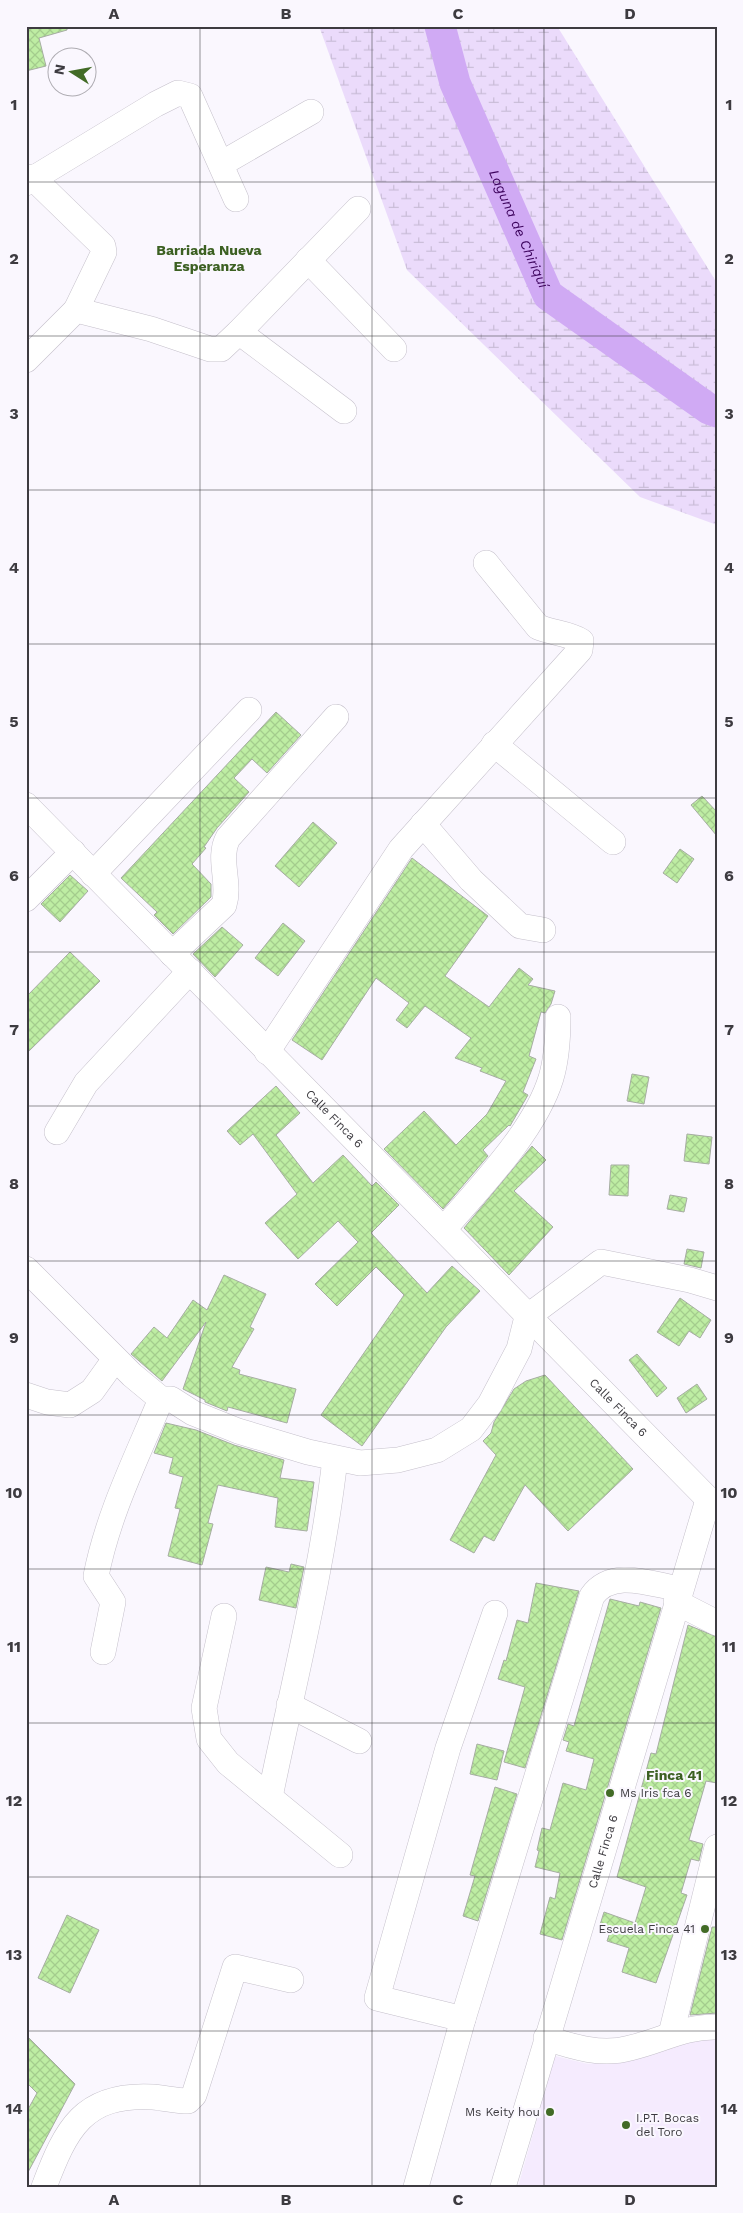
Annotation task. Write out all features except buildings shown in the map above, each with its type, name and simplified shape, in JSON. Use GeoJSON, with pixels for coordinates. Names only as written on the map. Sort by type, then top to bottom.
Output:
{"type":"FeatureCollection","features":[{"type":"Feature","properties":{"kind":"street"},"geometry":{"type":"LineString","coordinates":[[26,360],[76,310],[104,252],[103,246],[29,180],[178,93],[190,96],[236,199]]}},
{"type":"Feature","properties":{"kind":"street"},"geometry":{"type":"LineString","coordinates":[[222,164],[311,112]]}},
{"type":"Feature","properties":{"kind":"street"},"geometry":{"type":"LineString","coordinates":[[76,310],[151,329],[210,349],[221,349],[358,209]]}},
{"type":"Feature","properties":{"kind":"street"},"geometry":{"type":"LineString","coordinates":[[308,260],[394,350]]}},
{"type":"Feature","properties":{"kind":"street"},"geometry":{"type":"LineString","coordinates":[[238,332],[344,411]]}},
{"type":"Feature","properties":{"kind":"street"},"geometry":{"type":"LineString","coordinates":[[267,1052],[401,849],[580,650],[581,641],[573,636],[550,632],[538,627],[486,563]]}},
{"type":"Feature","properties":{"kind":"street"},"geometry":{"type":"LineString","coordinates":[[93,874],[249,710]]}},
{"type":"Feature","properties":{"kind":"street"},"geometry":{"type":"LineString","coordinates":[[172,954],[224,905],[227,895],[223,847],[228,838],[336,717]]}},
{"type":"Feature","properties":{"kind":"street"},"geometry":{"type":"LineString","coordinates":[[494,744],[613,842]]}},
{"type":"Feature","properties":{"kind":"street","name":"Calle Finca 6"},"geometry":{"type":"LineString","coordinates":[[26,805],[712,1504],[678,1596],[503,2187]]}},
{"type":"Feature","properties":{"kind":"street"},"geometry":{"type":"LineString","coordinates":[[423,824],[471,880],[520,926],[543,930]]}},
{"type":"Feature","properties":{"kind":"street"},"geometry":{"type":"LineString","coordinates":[[26,899],[73,852]]}},
{"type":"Feature","properties":{"kind":"street"},"geometry":{"type":"LineString","coordinates":[[57,1132],[86,1083],[190,971]]}},
{"type":"Feature","properties":{"kind":"street"},"geometry":{"type":"LineString","coordinates":[[444,1229],[496,1168],[534,1115],[551,1079],[558,1048],[558,1017]]}},
{"type":"Feature","properties":{"kind":"street"},"geometry":{"type":"LineString","coordinates":[[26,1269],[115,1359],[161,1399],[171,1399],[193,1414],[238,1431],[335,1459],[360,1463],[398,1460],[437,1450],[471,1428],[490,1404],[519,1349],[527,1317],[601,1262],[690,1280],[717,1288]]}},
{"type":"Feature","properties":{"kind":"street"},"geometry":{"type":"LineString","coordinates":[[26,1394],[47,1402],[70,1405],[92,1391],[115,1359]]}},
{"type":"Feature","properties":{"kind":"street"},"geometry":{"type":"LineString","coordinates":[[103,1652],[113,1602],[96,1576],[101,1552],[109,1524],[161,1399]]}},
{"type":"Feature","properties":{"kind":"street"},"geometry":{"type":"LineString","coordinates":[[270,1798],[311,1606],[330,1500],[335,1459]]}},
{"type":"Feature","properties":{"kind":"street"},"geometry":{"type":"LineString","coordinates":[[416,2187],[463,2019],[592,1596],[604,1584],[621,1579],[678,1596],[717,1623]]}},
{"type":"Feature","properties":{"kind":"street"},"geometry":{"type":"LineString","coordinates":[[463,2019],[377,1998],[448,1748],[495,1613]]}},
{"type":"Feature","properties":{"kind":"street"},"geometry":{"type":"LineString","coordinates":[[224,1616],[204,1708],[208,1739],[228,1764],[340,1855]]}},
{"type":"Feature","properties":{"kind":"street"},"geometry":{"type":"LineString","coordinates":[[289,1705],[359,1741]]}},
{"type":"Feature","properties":{"kind":"street"},"geometry":{"type":"LineString","coordinates":[[671,2034],[717,1847]]}},
{"type":"Feature","properties":{"kind":"street"},"geometry":{"type":"LineString","coordinates":[[44,2187],[78,2118],[95,2106],[134,2098],[152,2097],[188,2101],[194,2095],[235,1967],[291,1980]]}},
{"type":"Feature","properties":{"kind":"street"},"geometry":{"type":"LineString","coordinates":[[546,2038],[578,2049],[597,2051],[629,2049],[699,2026],[717,2027]]}},
{"type":"Feature","properties":{"kind":"shaded area","name":"I.P.T. Bocas del Toro"},"geometry":{"type":"Polygon","coordinates":[[[703,2037],[717,2038],[717,2187],[518,2187],[555,2056],[588,2064],[633,2058],[703,2037]]]}},
{"type":"Feature","properties":{"kind":"green space"},"geometry":{"type":"Polygon","coordinates":[[[319,26],[557,26],[717,283],[717,525],[640,497],[407,270],[319,26]]]}},
{"type":"Feature","properties":{"kind":"waterway","name":"Laguna de Chiriquí"},"geometry":{"type":"LineString","coordinates":[[440,26],[455,83],[548,295],[709,409],[717,412]]}},
{"type":"Feature","properties":{"kind":"place","name":"Ms Iris fca 6"},"geometry":{"type":"Point","coordinates":[610,1793]}},
{"type":"Feature","properties":{"kind":"place","name":"Escuela Finca 41"},"geometry":{"type":"Point","coordinates":[705,1929]}},
{"type":"Feature","properties":{"kind":"place","name":"Ms Keity hou"},"geometry":{"type":"Point","coordinates":[550,2112]}},
{"type":"Feature","properties":{"kind":"place","name":"I.P.T. Bocas del Toro"},"geometry":{"type":"Point","coordinates":[626,2125]}},
{"type":"Feature","properties":{"kind":"district","name":"Barriada Nueva Esperanza"},"geometry":{"type":"Point","coordinates":[209,258]}},
{"type":"Feature","properties":{"kind":"district","name":"Finca 41"},"geometry":{"type":"Point","coordinates":[674,1775]}}]}
